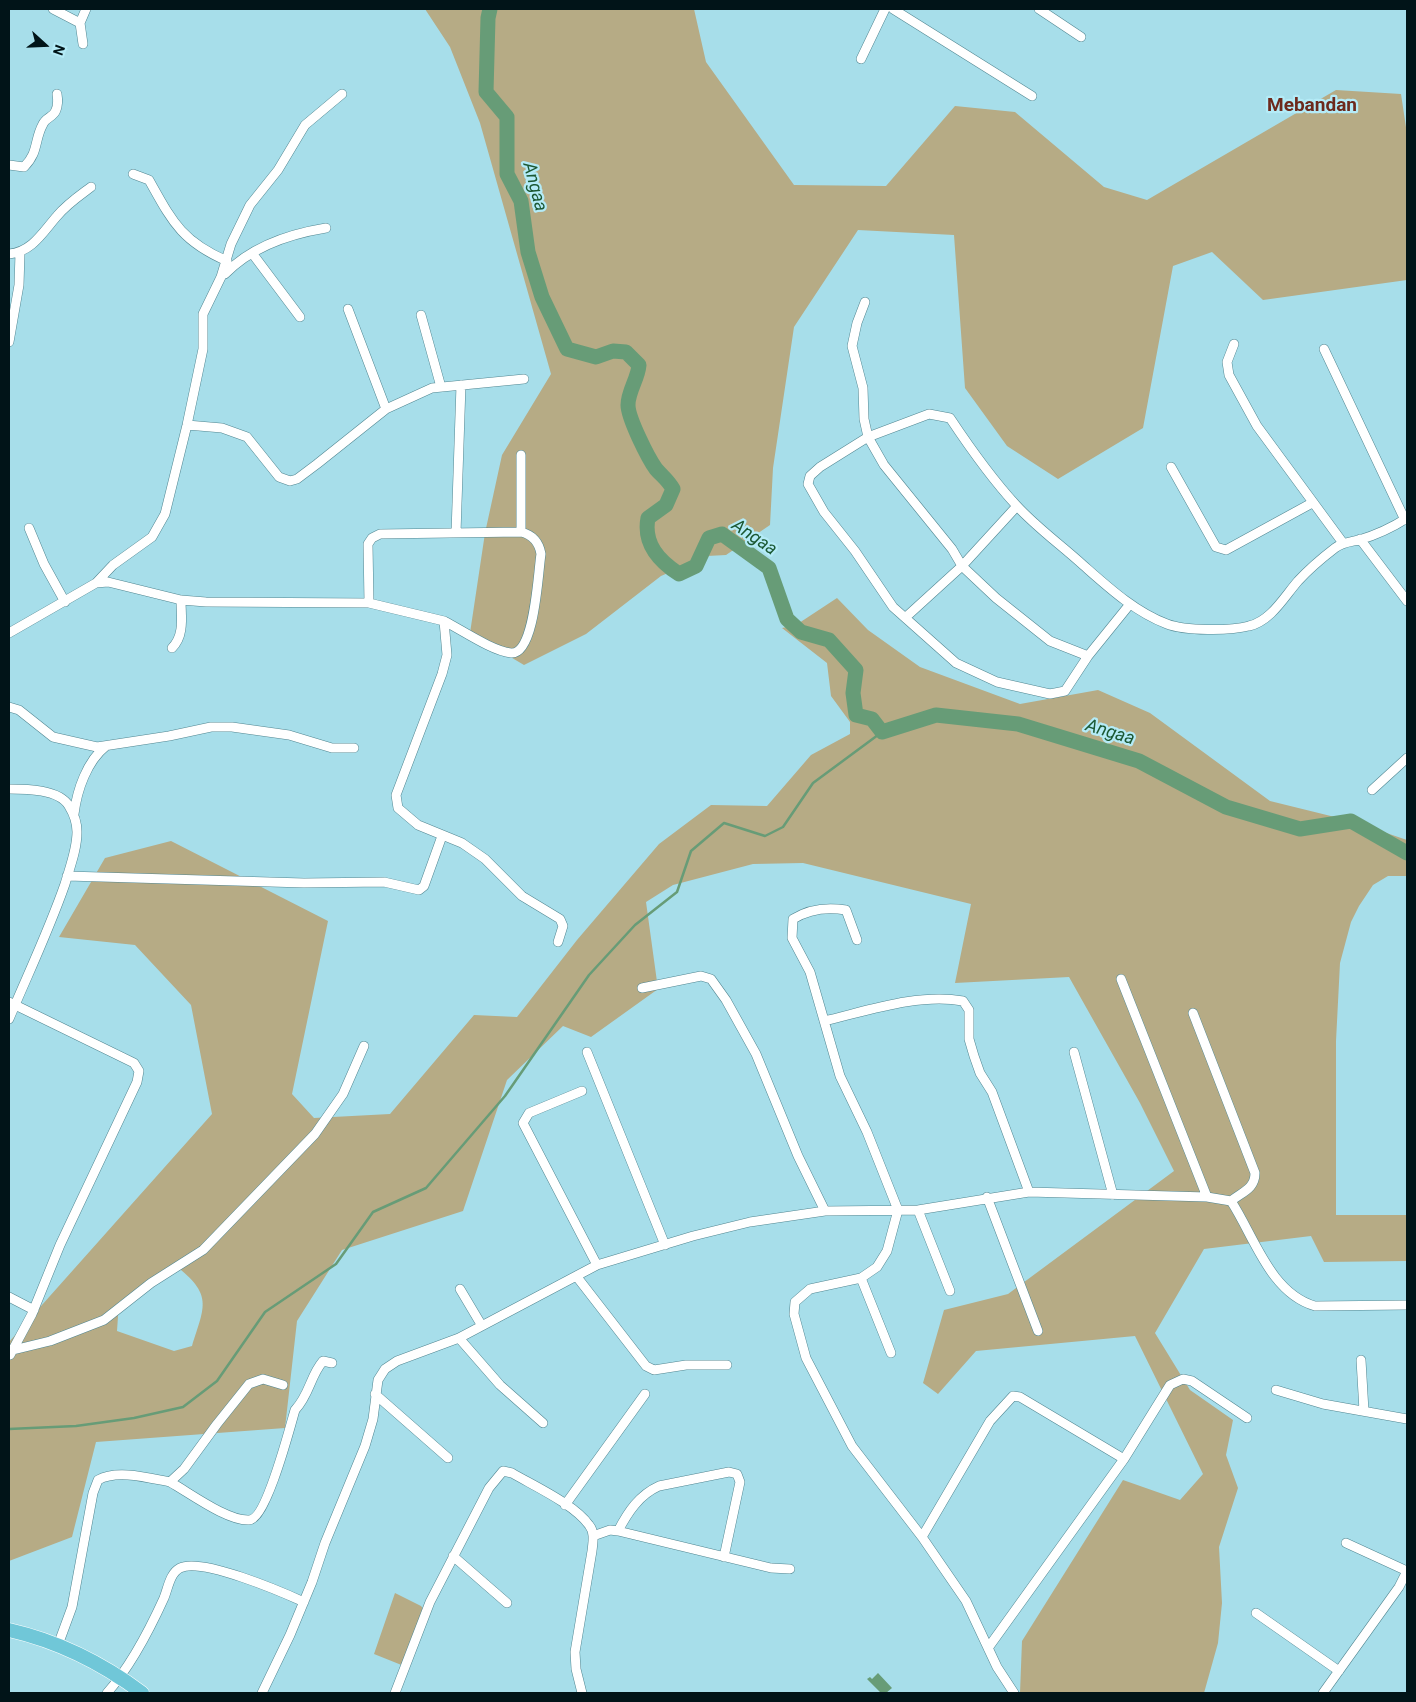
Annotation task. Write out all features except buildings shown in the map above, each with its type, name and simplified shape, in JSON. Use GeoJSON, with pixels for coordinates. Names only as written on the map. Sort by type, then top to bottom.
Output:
{"type":"FeatureCollection","features":[{"type":"Feature","properties":{"kind":"highway"},"geometry":{"type":"LineString","coordinates":[[9,1630],[58,1646],[90,1660],[142,1693]]}},
{"type":"Feature","properties":{"kind":"street"},"geometry":{"type":"LineString","coordinates":[[54,9],[80,23]]}},
{"type":"Feature","properties":{"kind":"street"},"geometry":{"type":"LineString","coordinates":[[83,44],[80,23],[86,9]]}},
{"type":"Feature","properties":{"kind":"street"},"geometry":{"type":"LineString","coordinates":[[860,60],[885,9]]}},
{"type":"Feature","properties":{"kind":"street"},"geometry":{"type":"LineString","coordinates":[[893,9],[1032,96]]}},
{"type":"Feature","properties":{"kind":"street"},"geometry":{"type":"LineString","coordinates":[[1039,9],[1081,37]]}},
{"type":"Feature","properties":{"kind":"street"},"geometry":{"type":"LineString","coordinates":[[9,165],[24,167],[33,157],[38,146],[38,135],[44,121],[54,115],[57,109],[57,94]]}},
{"type":"Feature","properties":{"kind":"street"},"geometry":{"type":"LineString","coordinates":[[9,633],[96,583],[113,565],[152,537],[165,514],[187,425],[203,349],[203,314],[221,277],[231,244],[250,205],[278,170],[305,125],[342,94]]}},
{"type":"Feature","properties":{"kind":"street"},"geometry":{"type":"LineString","coordinates":[[133,174],[149,180],[170,219],[186,237],[227,261]]}},
{"type":"Feature","properties":{"kind":"street"},"geometry":{"type":"LineString","coordinates":[[9,254],[20,253],[32,244],[75,198],[91,187]]}},
{"type":"Feature","properties":{"kind":"street"},"geometry":{"type":"LineString","coordinates":[[221,277],[235,263],[252,253],[297,233],[326,228]]}},
{"type":"Feature","properties":{"kind":"street"},"geometry":{"type":"LineString","coordinates":[[9,342],[19,285],[20,253]]}},
{"type":"Feature","properties":{"kind":"street"},"geometry":{"type":"LineString","coordinates":[[252,253],[300,317]]}},
{"type":"Feature","properties":{"kind":"street"},"geometry":{"type":"LineString","coordinates":[[865,302],[857,323],[852,346],[863,388],[864,419],[868,437],[884,465],[952,549],[962,566],[996,598],[1050,641],[1088,656]]}},
{"type":"Feature","properties":{"kind":"street"},"geometry":{"type":"LineString","coordinates":[[348,310],[386,409]]}},
{"type":"Feature","properties":{"kind":"street"},"geometry":{"type":"LineString","coordinates":[[421,315],[441,387]]}},
{"type":"Feature","properties":{"kind":"street"},"geometry":{"type":"LineString","coordinates":[[1234,344],[1227,362],[1229,375],[1257,426],[1343,543]]}},
{"type":"Feature","properties":{"kind":"street"},"geometry":{"type":"LineString","coordinates":[[1130,604],[1088,656],[1065,691],[1050,694],[997,682],[956,663],[893,607],[855,551],[824,512],[808,484],[810,476],[820,466],[868,437],[929,414],[950,418],[969,448],[1017,506],[1130,604],[1174,626],[1199,628],[1248,627],[1268,616],[1315,564],[1343,543],[1360,540],[1406,519],[1324,349]]}},
{"type":"Feature","properties":{"kind":"street"},"geometry":{"type":"LineString","coordinates":[[187,425],[222,428],[247,437],[279,477],[290,481],[297,479],[386,409],[432,388],[524,379]]}},
{"type":"Feature","properties":{"kind":"street"},"geometry":{"type":"LineString","coordinates":[[456,533],[461,385]]}},
{"type":"Feature","properties":{"kind":"street"},"geometry":{"type":"LineString","coordinates":[[520,455],[521,532]]}},
{"type":"Feature","properties":{"kind":"street"},"geometry":{"type":"LineString","coordinates":[[1171,467],[1216,547],[1220,550],[1226,550],[1312,503]]}},
{"type":"Feature","properties":{"kind":"street"},"geometry":{"type":"LineString","coordinates":[[906,617],[962,566],[1017,506]]}},
{"type":"Feature","properties":{"kind":"street"},"geometry":{"type":"LineString","coordinates":[[29,528],[44,564],[65,602]]}},
{"type":"Feature","properties":{"kind":"street"},"geometry":{"type":"LineString","coordinates":[[96,583],[108,582],[181,600],[235,603],[369,603],[444,621],[500,650],[512,653],[519,651],[526,642],[531,626],[540,546],[536,540],[521,532],[386,533],[372,538],[368,544],[369,603]]}},
{"type":"Feature","properties":{"kind":"street"},"geometry":{"type":"LineString","coordinates":[[1360,540],[1407,601]]}},
{"type":"Feature","properties":{"kind":"street"},"geometry":{"type":"LineString","coordinates":[[172,648],[178,642],[181,631],[181,600]]}},
{"type":"Feature","properties":{"kind":"street"},"geometry":{"type":"LineString","coordinates":[[444,621],[447,655],[442,674],[396,795],[398,808],[418,825],[462,843],[485,859],[522,896],[560,918],[563,926],[558,942]]}},
{"type":"Feature","properties":{"kind":"street"},"geometry":{"type":"LineString","coordinates":[[9,708],[19,710],[54,737],[97,746],[211,727],[232,727],[289,735],[332,748],[354,748]]}},
{"type":"Feature","properties":{"kind":"street"},"geometry":{"type":"LineString","coordinates":[[74,814],[80,789],[88,770],[96,754],[106,746]]}},
{"type":"Feature","properties":{"kind":"street"},"geometry":{"type":"LineString","coordinates":[[1372,790],[1407,758]]}},
{"type":"Feature","properties":{"kind":"street"},"geometry":{"type":"LineString","coordinates":[[9,789],[28,789],[55,796],[68,804],[74,814],[77,832],[67,876],[54,917],[12,1004],[9,1019]]}},
{"type":"Feature","properties":{"kind":"street"},"geometry":{"type":"LineString","coordinates":[[67,876],[304,883],[384,882],[420,890],[424,886],[442,836]]}},
{"type":"Feature","properties":{"kind":"street"},"geometry":{"type":"LineString","coordinates":[[857,940],[846,910],[828,907],[800,915],[793,919],[792,938],[810,972],[840,1076],[867,1132],[898,1210],[887,1251],[877,1267],[861,1278],[810,1289],[795,1302],[794,1314],[806,1358],[852,1446],[922,1537],[966,1601],[988,1648],[1014,1693]]}},
{"type":"Feature","properties":{"kind":"street"},"geometry":{"type":"LineString","coordinates":[[642,988],[701,976],[711,979],[726,1000],[756,1054],[798,1156],[825,1211]]}},
{"type":"Feature","properties":{"kind":"street"},"geometry":{"type":"LineString","coordinates":[[1121,979],[1207,1197]]}},
{"type":"Feature","properties":{"kind":"street"},"geometry":{"type":"LineString","coordinates":[[824,1021],[913,1002],[950,999],[962,1001],[969,1010],[969,1039],[974,1056],[980,1073],[992,1092],[1028,1192]]}},
{"type":"Feature","properties":{"kind":"street"},"geometry":{"type":"LineString","coordinates":[[10,1353],[34,1310],[60,1245],[137,1082],[139,1071],[134,1063],[12,1004]]}},
{"type":"Feature","properties":{"kind":"street"},"geometry":{"type":"LineString","coordinates":[[262,1693],[304,1602],[325,1543],[365,1446],[373,1419],[378,1380],[385,1370],[397,1361],[459,1338],[597,1265],[750,1222],[825,1211],[918,1210],[987,1197],[1028,1192],[1207,1197],[1231,1201],[1252,1188],[1255,1182],[1255,1173],[1193,1013]]}},
{"type":"Feature","properties":{"kind":"street"},"geometry":{"type":"LineString","coordinates":[[10,1353],[50,1341],[104,1320],[151,1283],[203,1250],[315,1134],[343,1094],[364,1046]]}},
{"type":"Feature","properties":{"kind":"street"},"geometry":{"type":"LineString","coordinates":[[587,1052],[665,1245]]}},
{"type":"Feature","properties":{"kind":"street"},"geometry":{"type":"LineString","coordinates":[[1074,1052],[1113,1195]]}},
{"type":"Feature","properties":{"kind":"street"},"geometry":{"type":"LineString","coordinates":[[582,1091],[529,1113],[524,1123],[597,1265]]}},
{"type":"Feature","properties":{"kind":"street"},"geometry":{"type":"LineString","coordinates":[[987,1197],[1038,1331]]}},
{"type":"Feature","properties":{"kind":"street"},"geometry":{"type":"LineString","coordinates":[[1231,1201],[1277,1280],[1307,1304],[1315,1306],[1407,1305]]}},
{"type":"Feature","properties":{"kind":"street"},"geometry":{"type":"LineString","coordinates":[[918,1210],[950,1291]]}},
{"type":"Feature","properties":{"kind":"street"},"geometry":{"type":"LineString","coordinates":[[577,1277],[646,1366],[654,1370],[686,1366],[727,1365]]}},
{"type":"Feature","properties":{"kind":"street"},"geometry":{"type":"LineString","coordinates":[[861,1278],[891,1353]]}},
{"type":"Feature","properties":{"kind":"street"},"geometry":{"type":"LineString","coordinates":[[460,1289],[482,1326]]}},
{"type":"Feature","properties":{"kind":"street"},"geometry":{"type":"LineString","coordinates":[[9,1297],[34,1310]]}},
{"type":"Feature","properties":{"kind":"street"},"geometry":{"type":"LineString","coordinates":[[459,1338],[500,1385],[543,1423]]}},
{"type":"Feature","properties":{"kind":"street"},"geometry":{"type":"LineString","coordinates":[[1361,1360],[1364,1411]]}},
{"type":"Feature","properties":{"kind":"street"},"geometry":{"type":"LineString","coordinates":[[58,1646],[72,1608],[94,1492],[98,1480],[106,1475],[141,1477],[170,1482],[227,1515],[249,1520],[255,1518],[265,1504],[295,1410],[305,1398],[318,1366],[323,1361],[332,1363]]}},
{"type":"Feature","properties":{"kind":"street"},"geometry":{"type":"LineString","coordinates":[[170,1482],[184,1469],[217,1424],[250,1384],[263,1379],[283,1385]]}},
{"type":"Feature","properties":{"kind":"street"},"geometry":{"type":"LineString","coordinates":[[988,1648],[1124,1459],[1170,1385],[1183,1379],[1192,1382],[1247,1418]]}},
{"type":"Feature","properties":{"kind":"street"},"geometry":{"type":"LineString","coordinates":[[1276,1390],[1323,1404],[1407,1419]]}},
{"type":"Feature","properties":{"kind":"street"},"geometry":{"type":"LineString","coordinates":[[375,1394],[448,1458]]}},
{"type":"Feature","properties":{"kind":"street"},"geometry":{"type":"LineString","coordinates":[[565,1505],[645,1394]]}},
{"type":"Feature","properties":{"kind":"street"},"geometry":{"type":"LineString","coordinates":[[922,1537],[990,1421],[1012,1396],[1020,1397],[1124,1459]]}},
{"type":"Feature","properties":{"kind":"street"},"geometry":{"type":"LineString","coordinates":[[395,1693],[430,1602],[489,1488],[503,1471],[512,1473],[565,1505],[590,1526],[593,1536],[575,1652],[576,1669],[582,1693]]}},
{"type":"Feature","properties":{"kind":"street"},"geometry":{"type":"LineString","coordinates":[[618,1530],[627,1513],[649,1490],[658,1486],[729,1472],[736,1474],[740,1482],[724,1557]]}},
{"type":"Feature","properties":{"kind":"street"},"geometry":{"type":"LineString","coordinates":[[593,1536],[618,1530],[770,1568],[790,1569]]}},
{"type":"Feature","properties":{"kind":"street"},"geometry":{"type":"LineString","coordinates":[[1323,1693],[1399,1587],[1407,1571],[1346,1543]]}},
{"type":"Feature","properties":{"kind":"street"},"geometry":{"type":"LineString","coordinates":[[453,1556],[507,1603]]}},
{"type":"Feature","properties":{"kind":"street"},"geometry":{"type":"LineString","coordinates":[[107,1693],[121,1678],[150,1626],[172,1575],[179,1568],[190,1565],[251,1579],[304,1602]]}},
{"type":"Feature","properties":{"kind":"street"},"geometry":{"type":"LineString","coordinates":[[1256,1613],[1339,1672]]}},
{"type":"Feature","properties":{"kind":"shaded area"},"geometry":{"type":"Polygon","coordinates":[[[425,9],[694,9],[706,62],[794,185],[886,186],[955,106],[1015,112],[1104,187],[1147,200],[1336,90],[1401,94],[1407,134],[1407,280],[1263,300],[1212,252],[1173,266],[1143,428],[1058,479],[1007,446],[965,388],[954,235],[858,230],[794,327],[773,468],[770,525],[726,555],[707,556],[661,576],[586,634],[524,665],[470,633],[485,533],[502,455],[551,374],[480,123],[450,47],[425,9]]]}},
{"type":"Feature","properties":{"kind":"shaded area"},"geometry":{"type":"Polygon","coordinates":[[[837,598],[868,630],[920,667],[1020,704],[1098,690],[1150,713],[1270,801],[1351,821],[1407,840],[1407,876],[1388,876],[1373,885],[1351,922],[1340,963],[1336,1041],[1336,1215],[1407,1215],[1407,1261],[1324,1262],[1311,1236],[1204,1249],[1155,1333],[1190,1390],[1233,1420],[1226,1455],[1238,1488],[1219,1547],[1222,1603],[1218,1643],[1204,1693],[1020,1693],[1022,1641],[1123,1480],[1180,1500],[1203,1474],[1135,1336],[976,1351],[938,1394],[923,1383],[944,1310],[1008,1294],[1174,1171],[1140,1103],[1069,977],[955,983],[971,904],[803,863],[753,864],[673,885],[646,902],[658,989],[591,1037],[563,1026],[507,1080],[463,1211],[342,1250],[297,1321],[285,1428],[96,1442],[72,1537],[9,1561],[9,1342],[212,1114],[191,1005],[135,945],[59,937],[105,858],[171,841],[328,921],[292,1094],[314,1118],[390,1114],[474,1015],[517,1017],[577,940],[659,844],[711,805],[767,806],[811,755],[850,734],[850,722],[831,696],[827,663],[782,628],[796,625],[837,598]],[[175,1265],[119,1302],[117,1331],[174,1351],[192,1346],[200,1320],[203,1301],[201,1293],[187,1275],[175,1265]]]}},
{"type":"Feature","properties":{"kind":"shaded area"},"geometry":{"type":"Polygon","coordinates":[[[395,1593],[421,1606],[425,1611],[404,1666],[374,1654],[395,1593]]]}},
{"type":"Feature","properties":{"kind":"shaded area"},"geometry":{"type":"Polygon","coordinates":[[[878,1673],[892,1688],[886,1693],[881,1693],[867,1679],[870,1677],[872,1679],[878,1673]]]}},
{"type":"Feature","properties":{"kind":"waterway","name":"Angaa"},"geometry":{"type":"LineString","coordinates":[[490,9],[488,18],[486,92],[507,117],[507,174],[521,201],[528,252],[542,297],[567,349],[596,357],[613,351],[626,352],[639,365],[628,400],[629,411],[648,456],[673,489],[666,505],[648,518],[647,527],[650,544],[665,563],[679,574],[696,566],[709,538],[722,534],[769,568],[787,619],[801,632],[829,640],[856,670],[853,693],[856,715],[872,719],[882,732],[936,715],[1018,724],[1139,761],[1226,807],[1300,829],[1351,821],[1407,853]]}},
{"type":"Feature","properties":{"kind":"waterway"},"geometry":{"type":"LineString","coordinates":[[9,1429],[76,1426],[134,1418],[183,1407],[217,1381],[265,1312],[336,1264],[373,1212],[426,1188],[505,1096],[589,975],[635,925],[677,892],[691,851],[724,823],[765,836],[783,827],[813,783],[882,732]]}},
{"type":"Feature","properties":{"kind":"district","name":"Mebandan"},"geometry":{"type":"Point","coordinates":[1312,106]}}]}
